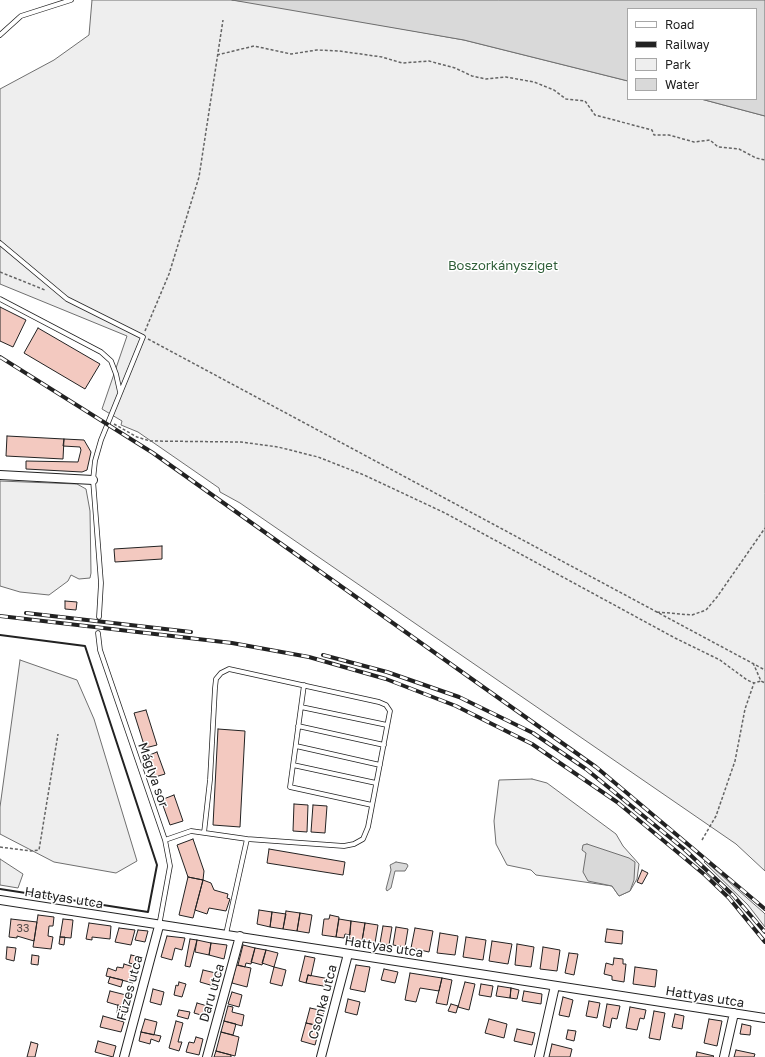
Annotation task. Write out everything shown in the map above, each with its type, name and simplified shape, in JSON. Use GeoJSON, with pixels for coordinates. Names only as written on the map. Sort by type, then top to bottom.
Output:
{"type":"FeatureCollection","features":[{"type":"Feature","properties":{"kind":"street"},"geometry":{"type":"LineString","coordinates":[[0,475],[93,480]]}},
{"type":"Feature","properties":{"kind":"street","name":"Hattyas utca"},"geometry":{"type":"LineString","coordinates":[[0,900],[159,926],[240,936],[765,1018]]}},
{"type":"Feature","properties":{"kind":"street","name":"Füzes utca"},"geometry":{"type":"LineString","coordinates":[[124,1057],[159,926]]}},
{"type":"Feature","properties":{"kind":"street","name":"Daru utca"},"geometry":{"type":"LineString","coordinates":[[207,1057],[240,936]]}},
{"type":"Feature","properties":{"kind":"street","name":"Csonka utca"},"geometry":{"type":"LineString","coordinates":[[321,1057],[348,954]]}},
{"type":"Feature","properties":{"kind":"street"},"geometry":{"type":"LineString","coordinates":[[538,1057],[555,986]]}},
{"type":"Feature","properties":{"kind":"street"},"geometry":{"type":"LineString","coordinates":[[724,1057],[734,1013]]}},
{"type":"Feature","properties":{"kind":"lane"},"geometry":{"type":"LineString","coordinates":[[0,35],[21,16],[71,0]]}},
{"type":"Feature","properties":{"kind":"lane"},"geometry":{"type":"LineString","coordinates":[[0,243],[67,298],[143,337],[97,452],[93,480],[101,583],[99,617]]}},
{"type":"Feature","properties":{"kind":"lane"},"geometry":{"type":"LineString","coordinates":[[0,299],[101,352],[111,361],[120,392]]}},
{"type":"Feature","properties":{"kind":"lane","name":"Máglya sor"},"geometry":{"type":"LineString","coordinates":[[98,633],[100,650],[165,840],[170,866],[159,926]]}},
{"type":"Feature","properties":{"kind":"lane"},"geometry":{"type":"LineString","coordinates":[[165,840],[192,831],[247,839],[344,846],[354,844],[362,839],[365,833],[372,805],[390,711],[386,705],[379,702],[229,669],[221,673],[216,679],[210,780],[204,832]]}},
{"type":"Feature","properties":{"kind":"lane"},"geometry":{"type":"LineString","coordinates":[[304,685],[290,787],[372,805]]}},
{"type":"Feature","properties":{"kind":"lane"},"geometry":{"type":"LineString","coordinates":[[301,707],[387,726]]}},
{"type":"Feature","properties":{"kind":"lane"},"geometry":{"type":"LineString","coordinates":[[298,726],[384,744]]}},
{"type":"Feature","properties":{"kind":"lane"},"geometry":{"type":"LineString","coordinates":[[296,746],[380,765]]}},
{"type":"Feature","properties":{"kind":"lane"},"geometry":{"type":"LineString","coordinates":[[293,765],[376,783]]}},
{"type":"Feature","properties":{"kind":"lane"},"geometry":{"type":"LineString","coordinates":[[226,934],[247,839]]}},
{"type":"Feature","properties":{"kind":"path"},"geometry":{"type":"LineString","coordinates":[[223,20],[200,177],[171,267],[143,337],[765,670]]}},
{"type":"Feature","properties":{"kind":"path"},"geometry":{"type":"LineString","coordinates":[[217,55],[254,46],[291,54],[317,50],[339,50],[382,56],[402,63],[429,61],[455,68],[472,76],[486,79],[506,77],[534,82],[554,90],[566,99],[585,101],[595,115],[652,130],[654,135],[669,135],[694,142],[710,140],[718,147],[739,149],[756,158],[765,160]]}},
{"type":"Feature","properties":{"kind":"path"},"geometry":{"type":"LineString","coordinates":[[0,272],[47,290]]}},
{"type":"Feature","properties":{"kind":"path"},"geometry":{"type":"LineString","coordinates":[[109,421],[137,437],[150,440],[241,442],[278,447],[318,457],[445,513],[574,581],[676,638],[720,660],[754,683]]}},
{"type":"Feature","properties":{"kind":"path"},"geometry":{"type":"LineString","coordinates":[[655,612],[692,615],[706,610],[722,591],[765,528]]}},
{"type":"Feature","properties":{"kind":"path"},"geometry":{"type":"LineString","coordinates":[[752,663],[761,681],[765,683]]}},
{"type":"Feature","properties":{"kind":"path"},"geometry":{"type":"LineString","coordinates":[[754,683],[761,681]]}},
{"type":"Feature","properties":{"kind":"path"},"geometry":{"type":"LineString","coordinates":[[702,840],[716,816],[735,761],[745,709],[754,683]]}},
{"type":"Feature","properties":{"kind":"path"},"geometry":{"type":"LineString","coordinates":[[0,846],[31,851],[39,850],[58,734]]}},
{"type":"Feature","properties":{"kind":"green space","name":"Boszorkánysziget"},"geometry":{"type":"Polygon","coordinates":[[[92,0],[232,0],[258,3],[464,40],[627,81],[627,100],[705,100],[765,116],[765,871],[736,844],[240,503],[220,492],[219,488],[138,432],[121,425],[122,421],[102,409],[127,336],[0,284],[0,89],[54,60],[89,35],[92,0]]]}},
{"type":"Feature","properties":{"kind":"green space"},"geometry":{"type":"Polygon","coordinates":[[[0,481],[77,484],[86,489],[90,511],[90,578],[79,579],[71,575],[68,581],[49,595],[20,592],[0,586],[0,481]]]}},
{"type":"Feature","properties":{"kind":"green space"},"geometry":{"type":"Polygon","coordinates":[[[20,660],[77,680],[94,719],[137,861],[116,873],[54,862],[0,834],[0,807],[20,660]]]}},
{"type":"Feature","properties":{"kind":"green space"},"geometry":{"type":"Polygon","coordinates":[[[532,779],[547,783],[616,834],[623,846],[639,864],[637,879],[630,891],[619,896],[612,886],[536,875],[531,870],[507,865],[496,844],[494,821],[499,780],[532,779]]]}},
{"type":"Feature","properties":{"kind":"green space"},"geometry":{"type":"Polygon","coordinates":[[[0,859],[23,874],[18,888],[0,885],[0,859]]]}},
{"type":"Feature","properties":{"kind":"green space"},"geometry":{"type":"Polygon","coordinates":[[[705,861],[765,914],[765,927],[748,905],[704,862],[705,861]]]}},
{"type":"Feature","properties":{"kind":"water"},"geometry":{"type":"Polygon","coordinates":[[[232,0],[765,0],[765,116],[705,100],[757,100],[757,8],[627,8],[627,81],[464,40],[232,0]]]}},
{"type":"Feature","properties":{"kind":"water"},"geometry":{"type":"Polygon","coordinates":[[[587,844],[629,858],[635,862],[634,880],[630,891],[619,896],[612,886],[588,881],[583,872],[586,853],[582,850],[583,845],[587,844]]]}},
{"type":"Feature","properties":{"kind":"water"},"geometry":{"type":"Polygon","coordinates":[[[396,862],[407,864],[408,866],[405,871],[395,871],[391,888],[387,891],[386,889],[391,870],[390,865],[396,862]]]}},
{"type":"Feature","properties":{"kind":"building"},"geometry":{"type":"Polygon","coordinates":[[[0,307],[26,320],[13,347],[0,341],[0,307]]]}},
{"type":"Feature","properties":{"kind":"building"},"geometry":{"type":"Polygon","coordinates":[[[38,328],[100,364],[85,389],[24,353],[38,328]]]}},
{"type":"Feature","properties":{"kind":"building"},"geometry":{"type":"Polygon","coordinates":[[[7,436],[64,439],[63,459],[6,456],[7,436]]]}},
{"type":"Feature","properties":{"kind":"building"},"geometry":{"type":"Polygon","coordinates":[[[64,439],[84,440],[91,452],[87,470],[82,472],[26,469],[26,461],[78,462],[81,450],[80,447],[63,446],[64,439]]]}},
{"type":"Feature","properties":{"kind":"building"},"geometry":{"type":"Polygon","coordinates":[[[162,546],[162,559],[115,562],[114,549],[162,546]]]}},
{"type":"Feature","properties":{"kind":"building"},"geometry":{"type":"Polygon","coordinates":[[[65,601],[77,602],[76,610],[65,609],[65,601]]]}},
{"type":"Feature","properties":{"kind":"building"},"geometry":{"type":"Polygon","coordinates":[[[146,710],[157,745],[145,748],[134,713],[146,710]]]}},
{"type":"Feature","properties":{"kind":"building"},"geometry":{"type":"Polygon","coordinates":[[[218,729],[245,731],[240,827],[213,825],[218,729]]]}},
{"type":"Feature","properties":{"kind":"building"},"geometry":{"type":"Polygon","coordinates":[[[157,752],[165,774],[155,777],[147,756],[157,752]]]}},
{"type":"Feature","properties":{"kind":"building"},"geometry":{"type":"Polygon","coordinates":[[[174,795],[183,821],[170,825],[161,800],[174,795]]]}},
{"type":"Feature","properties":{"kind":"building"},"geometry":{"type":"Polygon","coordinates":[[[294,804],[308,805],[307,832],[293,831],[294,804]]]}},
{"type":"Feature","properties":{"kind":"building"},"geometry":{"type":"Polygon","coordinates":[[[313,805],[327,806],[325,833],[311,832],[313,805]]]}},
{"type":"Feature","properties":{"kind":"building"},"geometry":{"type":"Polygon","coordinates":[[[193,839],[204,871],[203,880],[188,877],[177,845],[193,839]]]}},
{"type":"Feature","properties":{"kind":"building"},"geometry":{"type":"Polygon","coordinates":[[[269,849],[345,862],[343,875],[267,863],[269,849]]]}},
{"type":"Feature","properties":{"kind":"building"},"geometry":{"type":"Polygon","coordinates":[[[642,870],[648,873],[642,884],[637,882],[642,870]]]}},
{"type":"Feature","properties":{"kind":"building"},"geometry":{"type":"Polygon","coordinates":[[[188,877],[203,880],[193,918],[179,915],[188,877]]]}},
{"type":"Feature","properties":{"kind":"building"},"geometry":{"type":"Polygon","coordinates":[[[203,880],[211,883],[214,890],[228,894],[227,898],[230,899],[226,911],[209,908],[207,914],[195,910],[203,880]]]}},
{"type":"Feature","properties":{"kind":"building"},"geometry":{"type":"Polygon","coordinates":[[[259,910],[272,912],[270,927],[257,924],[259,910]]]}},
{"type":"Feature","properties":{"kind":"building"},"geometry":{"type":"Polygon","coordinates":[[[286,911],[300,913],[297,931],[283,929],[286,911]]]}},
{"type":"Feature","properties":{"kind":"building"},"geometry":{"type":"Polygon","coordinates":[[[272,912],[286,914],[283,929],[270,927],[272,912]]]}},
{"type":"Feature","properties":{"kind":"building"},"geometry":{"type":"Polygon","coordinates":[[[300,913],[312,915],[309,933],[297,931],[300,913]]]}},
{"type":"Feature","properties":{"kind":"building"},"geometry":{"type":"Polygon","coordinates":[[[38,915],[54,917],[53,926],[49,926],[48,936],[53,937],[51,949],[33,947],[38,915]]]}},
{"type":"Feature","properties":{"kind":"building"},"geometry":{"type":"Polygon","coordinates":[[[330,915],[339,917],[336,937],[322,935],[324,919],[329,919],[330,915]]]}},
{"type":"Feature","properties":{"kind":"building"},"geometry":{"type":"Polygon","coordinates":[[[11,919],[37,922],[34,941],[17,936],[17,938],[9,937],[11,919]]]}},
{"type":"Feature","properties":{"kind":"building"},"geometry":{"type":"Polygon","coordinates":[[[63,919],[73,920],[71,938],[60,937],[63,919]]]}},
{"type":"Feature","properties":{"kind":"building"},"geometry":{"type":"Polygon","coordinates":[[[339,919],[351,921],[350,935],[345,934],[344,938],[336,937],[339,919]]]}},
{"type":"Feature","properties":{"kind":"building"},"geometry":{"type":"Polygon","coordinates":[[[351,921],[365,923],[362,941],[349,939],[351,921]]]}},
{"type":"Feature","properties":{"kind":"building"},"geometry":{"type":"Polygon","coordinates":[[[89,923],[111,926],[110,939],[92,937],[92,940],[86,939],[89,923]]]}},
{"type":"Feature","properties":{"kind":"building"},"geometry":{"type":"Polygon","coordinates":[[[365,923],[378,925],[375,943],[362,941],[365,923]]]}},
{"type":"Feature","properties":{"kind":"building"},"geometry":{"type":"Polygon","coordinates":[[[383,926],[392,927],[389,945],[380,943],[383,926]]]}},
{"type":"Feature","properties":{"kind":"building"},"geometry":{"type":"Polygon","coordinates":[[[396,927],[408,929],[405,947],[393,945],[396,927]]]}},
{"type":"Feature","properties":{"kind":"building"},"geometry":{"type":"Polygon","coordinates":[[[119,928],[135,930],[131,945],[115,942],[119,928]]]}},
{"type":"Feature","properties":{"kind":"building"},"geometry":{"type":"Polygon","coordinates":[[[415,928],[433,931],[429,952],[411,948],[415,928]]]}},
{"type":"Feature","properties":{"kind":"building"},"geometry":{"type":"Polygon","coordinates":[[[607,929],[623,931],[622,944],[605,942],[607,929]]]}},
{"type":"Feature","properties":{"kind":"building"},"geometry":{"type":"Polygon","coordinates":[[[138,930],[148,931],[145,942],[135,940],[138,930]]]}},
{"type":"Feature","properties":{"kind":"building"},"geometry":{"type":"Polygon","coordinates":[[[440,933],[458,936],[455,955],[437,953],[440,933]]]}},
{"type":"Feature","properties":{"kind":"building"},"geometry":{"type":"Polygon","coordinates":[[[167,936],[185,938],[182,950],[175,948],[172,960],[161,957],[167,936]]]}},
{"type":"Feature","properties":{"kind":"building"},"geometry":{"type":"Polygon","coordinates":[[[60,937],[65,937],[64,945],[59,944],[60,937]]]}},
{"type":"Feature","properties":{"kind":"building"},"geometry":{"type":"Polygon","coordinates":[[[466,937],[486,940],[483,960],[463,957],[466,937]]]}},
{"type":"Feature","properties":{"kind":"building"},"geometry":{"type":"Polygon","coordinates":[[[190,939],[197,940],[190,967],[185,966],[190,939]]]}},
{"type":"Feature","properties":{"kind":"building"},"geometry":{"type":"Polygon","coordinates":[[[197,940],[211,943],[209,955],[195,952],[197,940]]]}},
{"type":"Feature","properties":{"kind":"building"},"geometry":{"type":"Polygon","coordinates":[[[492,941],[512,944],[508,964],[489,961],[492,941]]]}},
{"type":"Feature","properties":{"kind":"building"},"geometry":{"type":"Polygon","coordinates":[[[211,943],[227,945],[224,959],[209,955],[211,943]]]}},
{"type":"Feature","properties":{"kind":"building"},"geometry":{"type":"Polygon","coordinates":[[[517,944],[534,947],[531,967],[515,965],[517,944]]]}},
{"type":"Feature","properties":{"kind":"building"},"geometry":{"type":"Polygon","coordinates":[[[243,945],[255,948],[251,964],[246,963],[245,967],[238,965],[243,945]]]}},
{"type":"Feature","properties":{"kind":"building"},"geometry":{"type":"Polygon","coordinates":[[[7,947],[16,948],[14,961],[6,959],[7,947]]]}},
{"type":"Feature","properties":{"kind":"building"},"geometry":{"type":"Polygon","coordinates":[[[543,947],[560,950],[557,971],[540,969],[543,947]]]}},
{"type":"Feature","properties":{"kind":"building"},"geometry":{"type":"Polygon","coordinates":[[[255,948],[266,950],[262,965],[251,962],[255,948]]]}},
{"type":"Feature","properties":{"kind":"building"},"geometry":{"type":"Polygon","coordinates":[[[266,950],[278,953],[274,967],[262,963],[266,950]]]}},
{"type":"Feature","properties":{"kind":"building"},"geometry":{"type":"Polygon","coordinates":[[[569,953],[578,954],[574,975],[565,973],[569,953]]]}},
{"type":"Feature","properties":{"kind":"building"},"geometry":{"type":"Polygon","coordinates":[[[32,955],[39,956],[38,965],[31,964],[32,955]]]}},
{"type":"Feature","properties":{"kind":"building"},"geometry":{"type":"Polygon","coordinates":[[[131,955],[140,957],[138,965],[129,963],[131,955]]]}},
{"type":"Feature","properties":{"kind":"building"},"geometry":{"type":"Polygon","coordinates":[[[305,956],[315,958],[311,976],[308,975],[306,983],[299,981],[305,956]]]}},
{"type":"Feature","properties":{"kind":"building"},"geometry":{"type":"Polygon","coordinates":[[[614,958],[623,959],[623,964],[626,964],[624,982],[612,980],[612,976],[604,974],[606,963],[613,965],[614,958]]]}},
{"type":"Feature","properties":{"kind":"building"},"geometry":{"type":"Polygon","coordinates":[[[124,964],[137,968],[133,983],[106,976],[108,968],[116,971],[117,967],[123,968],[124,964]]]}},
{"type":"Feature","properties":{"kind":"building"},"geometry":{"type":"Polygon","coordinates":[[[236,965],[251,968],[247,987],[232,983],[236,965]]]}},
{"type":"Feature","properties":{"kind":"building"},"geometry":{"type":"Polygon","coordinates":[[[356,965],[370,967],[365,992],[350,989],[356,965]]]}},
{"type":"Feature","properties":{"kind":"building"},"geometry":{"type":"Polygon","coordinates":[[[274,967],[286,970],[282,986],[270,983],[274,967]]]}},
{"type":"Feature","properties":{"kind":"building"},"geometry":{"type":"Polygon","coordinates":[[[635,967],[657,970],[655,987],[633,984],[635,967]]]}},
{"type":"Feature","properties":{"kind":"building"},"geometry":{"type":"Polygon","coordinates":[[[384,969],[398,972],[395,983],[381,980],[384,969]]]}},
{"type":"Feature","properties":{"kind":"building"},"geometry":{"type":"Polygon","coordinates":[[[203,970],[220,974],[217,987],[200,982],[203,970]]]}},
{"type":"Feature","properties":{"kind":"building"},"geometry":{"type":"Polygon","coordinates":[[[410,973],[442,978],[439,991],[420,988],[416,1002],[405,1000],[410,973]]]}},
{"type":"Feature","properties":{"kind":"building"},"geometry":{"type":"Polygon","coordinates":[[[308,975],[330,979],[329,987],[306,983],[308,975]]]}},
{"type":"Feature","properties":{"kind":"building"},"geometry":{"type":"Polygon","coordinates":[[[110,977],[123,980],[121,987],[108,983],[110,977]]]}},
{"type":"Feature","properties":{"kind":"building"},"geometry":{"type":"Polygon","coordinates":[[[442,978],[452,980],[447,1005],[436,1003],[442,978]]]}},
{"type":"Feature","properties":{"kind":"building"},"geometry":{"type":"Polygon","coordinates":[[[179,982],[186,984],[182,997],[174,995],[176,985],[178,986],[179,982]]]}},
{"type":"Feature","properties":{"kind":"building"},"geometry":{"type":"Polygon","coordinates":[[[465,982],[475,984],[469,1010],[458,1007],[465,982]]]}},
{"type":"Feature","properties":{"kind":"building"},"geometry":{"type":"Polygon","coordinates":[[[481,984],[493,986],[491,997],[479,995],[481,984]]]}},
{"type":"Feature","properties":{"kind":"building"},"geometry":{"type":"Polygon","coordinates":[[[498,986],[511,988],[510,998],[496,996],[498,986]]]}},
{"type":"Feature","properties":{"kind":"building"},"geometry":{"type":"Polygon","coordinates":[[[511,988],[519,990],[517,999],[510,998],[511,988]]]}},
{"type":"Feature","properties":{"kind":"building"},"geometry":{"type":"Polygon","coordinates":[[[153,989],[164,992],[161,1005],[150,1002],[153,989]]]}},
{"type":"Feature","properties":{"kind":"building"},"geometry":{"type":"Polygon","coordinates":[[[110,991],[130,996],[127,1008],[107,1002],[110,991]]]}},
{"type":"Feature","properties":{"kind":"building"},"geometry":{"type":"Polygon","coordinates":[[[524,991],[542,994],[541,1004],[522,1001],[524,991]]]}},
{"type":"Feature","properties":{"kind":"building"},"geometry":{"type":"Polygon","coordinates":[[[232,992],[242,995],[239,1007],[228,1004],[232,992]]]}},
{"type":"Feature","properties":{"kind":"building"},"geometry":{"type":"Polygon","coordinates":[[[563,997],[573,1000],[569,1017],[559,1015],[563,997]]]}},
{"type":"Feature","properties":{"kind":"building"},"geometry":{"type":"Polygon","coordinates":[[[348,999],[360,1002],[357,1015],[345,1012],[348,999]]]}},
{"type":"Feature","properties":{"kind":"building"},"geometry":{"type":"Polygon","coordinates":[[[589,1001],[600,1003],[597,1018],[586,1016],[589,1001]]]}},
{"type":"Feature","properties":{"kind":"building"},"geometry":{"type":"Polygon","coordinates":[[[197,1003],[211,1007],[208,1017],[194,1013],[197,1003]]]}},
{"type":"Feature","properties":{"kind":"building"},"geometry":{"type":"Polygon","coordinates":[[[451,1004],[458,1006],[456,1013],[448,1011],[451,1004]]]}},
{"type":"Feature","properties":{"kind":"building"},"geometry":{"type":"Polygon","coordinates":[[[607,1004],[620,1006],[617,1019],[612,1018],[610,1028],[603,1026],[607,1004]]]}},
{"type":"Feature","properties":{"kind":"building"},"geometry":{"type":"Polygon","coordinates":[[[118,1005],[127,1008],[125,1015],[117,1013],[118,1005]]]}},
{"type":"Feature","properties":{"kind":"building"},"geometry":{"type":"Polygon","coordinates":[[[228,1006],[233,1007],[232,1012],[244,1015],[242,1026],[224,1021],[228,1006]]]}},
{"type":"Feature","properties":{"kind":"building"},"geometry":{"type":"Polygon","coordinates":[[[630,1007],[646,1010],[644,1019],[640,1018],[637,1030],[626,1028],[630,1007]]]}},
{"type":"Feature","properties":{"kind":"building"},"geometry":{"type":"Polygon","coordinates":[[[310,1008],[324,1011],[320,1026],[306,1023],[310,1008]]]}},
{"type":"Feature","properties":{"kind":"building"},"geometry":{"type":"Polygon","coordinates":[[[179,1010],[190,1012],[188,1019],[177,1016],[179,1010]]]}},
{"type":"Feature","properties":{"kind":"building"},"geometry":{"type":"Polygon","coordinates":[[[654,1011],[665,1013],[660,1040],[649,1038],[654,1011]]]}},
{"type":"Feature","properties":{"kind":"building"},"geometry":{"type":"Polygon","coordinates":[[[675,1014],[684,1016],[682,1029],[672,1027],[675,1014]]]}},
{"type":"Feature","properties":{"kind":"building"},"geometry":{"type":"Polygon","coordinates":[[[103,1016],[124,1022],[121,1032],[100,1027],[103,1016]]]}},
{"type":"Feature","properties":{"kind":"building"},"geometry":{"type":"Polygon","coordinates":[[[145,1019],[157,1022],[154,1035],[141,1032],[145,1019]]]}},
{"type":"Feature","properties":{"kind":"building"},"geometry":{"type":"Polygon","coordinates":[[[489,1019],[507,1024],[504,1038],[485,1033],[489,1019]]]}},
{"type":"Feature","properties":{"kind":"building"},"geometry":{"type":"Polygon","coordinates":[[[709,1019],[722,1021],[717,1046],[704,1043],[709,1019]]]}},
{"type":"Feature","properties":{"kind":"building"},"geometry":{"type":"Polygon","coordinates":[[[176,1021],[183,1023],[178,1042],[182,1042],[179,1051],[169,1048],[176,1021]]]}},
{"type":"Feature","properties":{"kind":"building"},"geometry":{"type":"Polygon","coordinates":[[[224,1021],[236,1024],[233,1035],[221,1032],[224,1021]]]}},
{"type":"Feature","properties":{"kind":"building"},"geometry":{"type":"Polygon","coordinates":[[[306,1023],[320,1026],[315,1045],[301,1041],[306,1023]]]}},
{"type":"Feature","properties":{"kind":"building"},"geometry":{"type":"Polygon","coordinates":[[[742,1024],[751,1026],[750,1035],[740,1034],[742,1024]]]}},
{"type":"Feature","properties":{"kind":"building"},"geometry":{"type":"Polygon","coordinates":[[[517,1029],[535,1033],[532,1045],[514,1041],[517,1029]]]}},
{"type":"Feature","properties":{"kind":"building"},"geometry":{"type":"Polygon","coordinates":[[[568,1030],[576,1031],[574,1041],[566,1039],[568,1030]]]}},
{"type":"Feature","properties":{"kind":"building"},"geometry":{"type":"Polygon","coordinates":[[[141,1032],[161,1036],[159,1042],[151,1039],[150,1044],[139,1041],[141,1032]]]}},
{"type":"Feature","properties":{"kind":"building"},"geometry":{"type":"Polygon","coordinates":[[[221,1032],[239,1037],[235,1056],[216,1051],[221,1032]]]}},
{"type":"Feature","properties":{"kind":"building"},"geometry":{"type":"Polygon","coordinates":[[[196,1037],[203,1039],[199,1055],[186,1052],[189,1042],[194,1043],[196,1037]]]}},
{"type":"Feature","properties":{"kind":"building"},"geometry":{"type":"Polygon","coordinates":[[[98,1041],[116,1046],[113,1057],[95,1052],[98,1041]]]}},
{"type":"Feature","properties":{"kind":"building"},"geometry":{"type":"Polygon","coordinates":[[[31,1042],[38,1044],[35,1057],[27,1057],[31,1042]]]}},
{"type":"Feature","properties":{"kind":"building"},"geometry":{"type":"Polygon","coordinates":[[[552,1044],[572,1049],[570,1057],[549,1057],[552,1044]]]}},
{"type":"Feature","properties":{"kind":"building"},"geometry":{"type":"Polygon","coordinates":[[[736,1050],[755,1054],[754,1057],[734,1057],[736,1050]]]}},
{"type":"Feature","properties":{"kind":"building"},"geometry":{"type":"Polygon","coordinates":[[[216,1051],[231,1055],[231,1057],[214,1057],[216,1051]]]}},
{"type":"Feature","properties":{"kind":"building"},"geometry":{"type":"Polygon","coordinates":[[[697,1052],[714,1056],[696,1057],[697,1052]]]}},
{"type":"Feature","properties":{"kind":"railway"},"geometry":{"type":"LineString","coordinates":[[0,357],[153,453],[596,767],[765,909]]}},
{"type":"Feature","properties":{"kind":"railway"},"geometry":{"type":"LineString","coordinates":[[26,613],[191,632]]}},
{"type":"Feature","properties":{"kind":"railway"},"geometry":{"type":"LineString","coordinates":[[0,616],[232,643],[309,657],[386,679],[456,706],[532,744],[617,802],[705,875],[729,898],[765,942]]}},
{"type":"Feature","properties":{"kind":"railway"},"geometry":{"type":"LineString","coordinates":[[323,655],[387,672],[459,697],[533,733],[586,769],[684,849],[733,895],[765,932]]}},
{"type":"Feature","properties":{"kind":"wall"},"geometry":{"type":"LineString","coordinates":[[0,635],[85,646],[157,865],[148,912],[0,889]]}}]}
